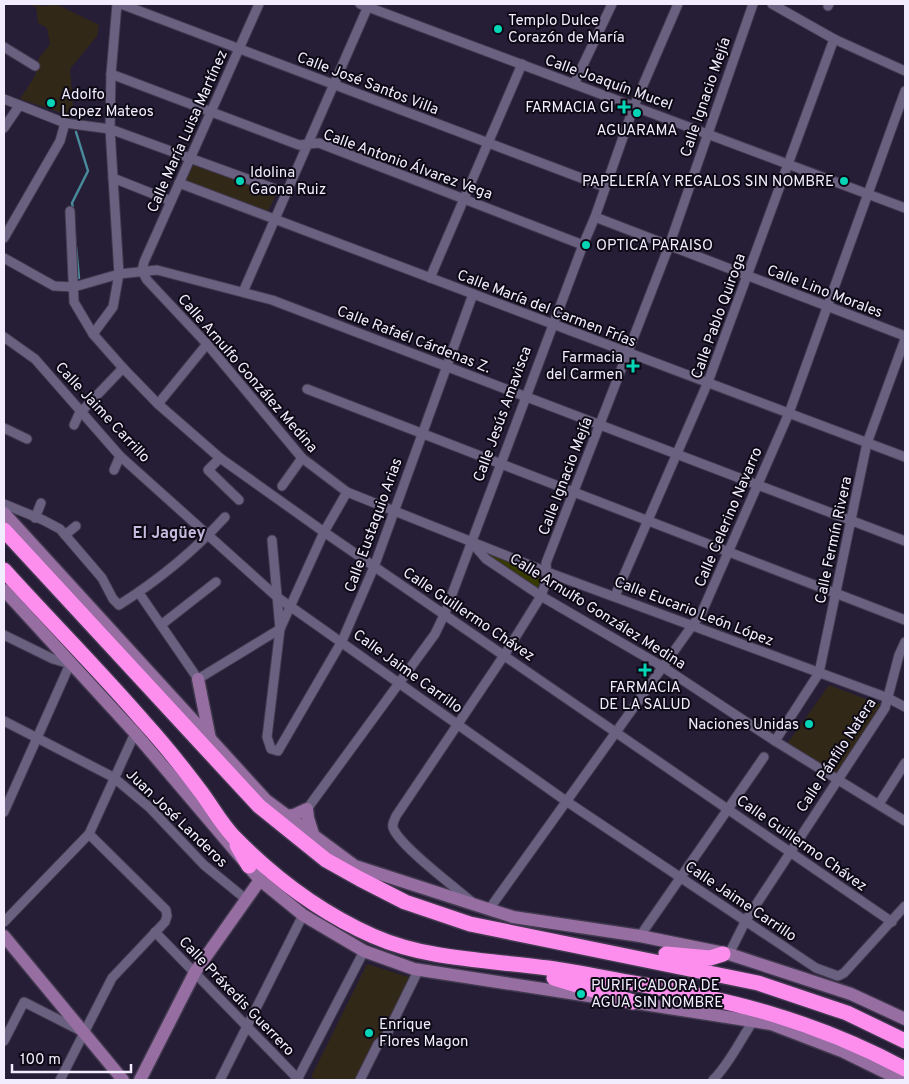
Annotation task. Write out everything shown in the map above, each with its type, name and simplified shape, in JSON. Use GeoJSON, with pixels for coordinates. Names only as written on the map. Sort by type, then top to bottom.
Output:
{"type":"FeatureCollection","features":[{"type":"Feature","properties":{"kind":"highway"},"geometry":{"type":"LineString","coordinates":[[4,530],[245,792],[288,832],[326,860],[405,902],[436,914],[470,924],[758,983],[847,1013],[905,1041]]}},
{"type":"Feature","properties":{"kind":"highway"},"geometry":{"type":"LineString","coordinates":[[4,570],[142,719],[177,760],[229,830],[249,866]]}},
{"type":"Feature","properties":{"kind":"highway"},"geometry":{"type":"LineString","coordinates":[[206,816],[229,830],[273,872],[310,901],[375,937],[426,952],[596,976],[716,998],[757,1008],[847,1039],[905,1068]]}},
{"type":"Feature","properties":{"kind":"highway"},"geometry":{"type":"LineString","coordinates":[[599,950],[637,951],[710,958],[726,954]]}},
{"type":"Feature","properties":{"kind":"highway"},"geometry":{"type":"LineString","coordinates":[[517,966],[633,1002]]}},
{"type":"Feature","properties":{"kind":"street","name":"Calle José Santos Villa"},"geometry":{"type":"LineString","coordinates":[[119,4],[605,187]]}},
{"type":"Feature","properties":{"kind":"street"},"geometry":{"type":"LineString","coordinates":[[93,334],[113,307],[119,274],[110,129],[111,74],[119,4]]}},
{"type":"Feature","properties":{"kind":"street","name":"Calle María Luisa Martínez"},"geometry":{"type":"LineString","coordinates":[[142,271],[210,112],[259,4]]}},
{"type":"Feature","properties":{"kind":"street"},"geometry":{"type":"LineString","coordinates":[[574,84],[612,4]]}},
{"type":"Feature","properties":{"kind":"street","name":"Calle Jesús Amavisca"},"geometry":{"type":"LineString","coordinates":[[308,809],[435,634],[446,614],[582,245],[595,217],[634,106],[678,4]]}},
{"type":"Feature","properties":{"kind":"street","name":"Calle Ignacio Mejía"},"geometry":{"type":"LineString","coordinates":[[473,903],[408,846],[394,831],[392,826],[396,816],[505,654],[541,596],[547,572],[546,563],[669,246],[706,133],[753,4]]}},
{"type":"Feature","properties":{"kind":"street"},"geometry":{"type":"LineString","coordinates":[[772,4],[834,40],[905,71]]}},
{"type":"Feature","properties":{"kind":"street"},"geometry":{"type":"LineString","coordinates":[[243,292],[334,84],[366,5]]}},
{"type":"Feature","properties":{"kind":"street","name":"Calle Joaquín Mucel"},"geometry":{"type":"LineString","coordinates":[[366,5],[905,208]]}},
{"type":"Feature","properties":{"kind":"street","name":"Calle Pablo Quiroga"},"geometry":{"type":"LineString","coordinates":[[615,596],[708,382],[834,40]]}},
{"type":"Feature","properties":{"kind":"street"},"geometry":{"type":"LineString","coordinates":[[4,47],[35,66]]}},
{"type":"Feature","properties":{"kind":"street"},"geometry":{"type":"LineString","coordinates":[[430,278],[522,64]]}},
{"type":"Feature","properties":{"kind":"street","name":"Calle Antonio Álvarez Vega"},"geometry":{"type":"LineString","coordinates":[[111,74],[299,145],[319,144],[582,245]]}},
{"type":"Feature","properties":{"kind":"street","name":"Calle Celerino Navarro"},"geometry":{"type":"LineString","coordinates":[[490,908],[616,731],[694,626],[702,612],[789,412],[905,91]]}},
{"type":"Feature","properties":{"kind":"street"},"geometry":{"type":"LineString","coordinates":[[4,99],[64,123],[110,129],[286,193]]}},
{"type":"Feature","properties":{"kind":"street"},"geometry":{"type":"LineString","coordinates":[[4,128],[19,106]]}},
{"type":"Feature","properties":{"kind":"street"},"geometry":{"type":"LineString","coordinates":[[4,238],[60,141],[64,123]]}},
{"type":"Feature","properties":{"kind":"street"},"geometry":{"type":"LineString","coordinates":[[113,178],[172,201]]}},
{"type":"Feature","properties":{"kind":"street","name":"Calle María del Carmen Frías"},"geometry":{"type":"LineString","coordinates":[[179,183],[553,325],[904,455]]}},
{"type":"Feature","properties":{"kind":"street","name":"Calle Guillermo Chávez"},"geometry":{"type":"LineString","coordinates":[[70,211],[74,302],[93,334],[158,404],[220,458],[374,567],[505,654],[892,922]]}},
{"type":"Feature","properties":{"kind":"street","name":"Calle Lino Morales"},"geometry":{"type":"LineString","coordinates":[[595,217],[905,338]]}},
{"type":"Feature","properties":{"kind":"street"},"geometry":{"type":"LineString","coordinates":[[4,258],[54,286],[74,286]]}},
{"type":"Feature","properties":{"kind":"street","name":"Calle Rafaél Cárdenas Z."},"geometry":{"type":"LineString","coordinates":[[74,286],[119,274],[157,270],[272,300],[851,518],[905,541]]}},
{"type":"Feature","properties":{"kind":"street","name":"Calle Arnulfo González Medina"},"geometry":{"type":"LineString","coordinates":[[142,271],[147,280],[207,344],[302,458],[347,492],[472,543],[486,559],[541,596],[663,667],[775,741],[905,821]]}},
{"type":"Feature","properties":{"kind":"street","name":"Calle Eustaquio Arias"},"geometry":{"type":"LineString","coordinates":[[280,629],[267,737],[267,743],[273,751],[278,751],[281,747],[342,641],[374,567],[472,294]]}},
{"type":"Feature","properties":{"kind":"street","name":"Calle Jaime Carrillo"},"geometry":{"type":"LineString","coordinates":[[4,337],[36,359],[120,456],[277,597],[342,641],[566,801],[816,968],[838,976],[892,922]]}},
{"type":"Feature","properties":{"kind":"street","name":"Calle Fermín Rivera"},"geometry":{"type":"LineString","coordinates":[[775,741],[819,673],[867,442],[905,338]]}},
{"type":"Feature","properties":{"kind":"street"},"geometry":{"type":"LineString","coordinates":[[158,404],[207,344]]}},
{"type":"Feature","properties":{"kind":"street"},"geometry":{"type":"LineString","coordinates":[[74,425],[82,411],[123,368]]}},
{"type":"Feature","properties":{"kind":"street"},"geometry":{"type":"LineString","coordinates":[[307,389],[905,620]]}},
{"type":"Feature","properties":{"kind":"street"},"geometry":{"type":"LineString","coordinates":[[4,428],[27,439]]}},
{"type":"Feature","properties":{"kind":"street"},"geometry":{"type":"LineString","coordinates":[[114,470],[120,456]]}},
{"type":"Feature","properties":{"kind":"street"},"geometry":{"type":"LineString","coordinates":[[220,458],[208,470],[239,500]]}},
{"type":"Feature","properties":{"kind":"street"},"geometry":{"type":"LineString","coordinates":[[282,486],[302,458]]}},
{"type":"Feature","properties":{"kind":"street"},"geometry":{"type":"LineString","coordinates":[[198,679],[280,629],[324,532],[347,492]]}},
{"type":"Feature","properties":{"kind":"street"},"geometry":{"type":"LineString","coordinates":[[35,518],[41,503]]}},
{"type":"Feature","properties":{"kind":"street"},"geometry":{"type":"LineString","coordinates":[[4,504],[60,529],[102,578],[113,599],[119,605],[139,593],[209,535],[225,517]]}},
{"type":"Feature","properties":{"kind":"street"},"geometry":{"type":"LineString","coordinates":[[4,513],[266,800],[355,866],[514,917],[640,936],[726,954],[851,994],[905,1019]]}},
{"type":"Feature","properties":{"kind":"street"},"geometry":{"type":"LineString","coordinates":[[65,535],[76,526]]}},
{"type":"Feature","properties":{"kind":"street"},"geometry":{"type":"LineString","coordinates":[[272,540],[280,629]]}},
{"type":"Feature","properties":{"kind":"street","name":"Calle Eucario León López"},"geometry":{"type":"LineString","coordinates":[[472,543],[888,698],[905,707]]}},
{"type":"Feature","properties":{"kind":"street"},"geometry":{"type":"LineString","coordinates":[[161,625],[216,582]]}},
{"type":"Feature","properties":{"kind":"street"},"geometry":{"type":"LineString","coordinates":[[139,593],[198,679],[210,739]]}},
{"type":"Feature","properties":{"kind":"street"},"geometry":{"type":"LineString","coordinates":[[5,596],[135,733],[260,880],[303,915],[364,951],[418,971],[754,1020],[801,1034],[900,1080]]}},
{"type":"Feature","properties":{"kind":"street"},"geometry":{"type":"LineString","coordinates":[[4,635],[53,659],[70,664]]}},
{"type":"Feature","properties":{"kind":"street","name":"Calle Pánfilo Natera"},"geometry":{"type":"LineString","coordinates":[[726,954],[790,851],[885,708],[905,642]]}},
{"type":"Feature","properties":{"kind":"street"},"geometry":{"type":"LineString","coordinates":[[4,812],[70,664]]}},
{"type":"Feature","properties":{"kind":"street","name":"Juan José Landeros"},"geometry":{"type":"LineString","coordinates":[[4,722],[113,777],[150,807],[204,865],[247,900]]}},
{"type":"Feature","properties":{"kind":"street"},"geometry":{"type":"LineString","coordinates":[[4,922],[88,834],[135,733]]}},
{"type":"Feature","properties":{"kind":"street"},"geometry":{"type":"LineString","coordinates":[[640,936],[764,757]]}},
{"type":"Feature","properties":{"kind":"street"},"geometry":{"type":"LineString","coordinates":[[879,804],[905,763]]}},
{"type":"Feature","properties":{"kind":"street"},"geometry":{"type":"LineString","coordinates":[[286,816],[308,809],[308,818],[314,836]]}},
{"type":"Feature","properties":{"kind":"street"},"geometry":{"type":"LineString","coordinates":[[60,1080],[112,978],[155,932],[167,916],[166,910],[88,834]]}},
{"type":"Feature","properties":{"kind":"street"},"geometry":{"type":"LineString","coordinates":[[140,1080],[195,972],[260,880]]}},
{"type":"Feature","properties":{"kind":"street"},"geometry":{"type":"LineString","coordinates":[[892,922],[905,906]]}},
{"type":"Feature","properties":{"kind":"street"},"geometry":{"type":"LineString","coordinates":[[220,1080],[303,915]]}},
{"type":"Feature","properties":{"kind":"street","name":"Calle Práxedis Guerrero"},"geometry":{"type":"LineString","coordinates":[[155,932],[298,1080]]}},
{"type":"Feature","properties":{"kind":"street"},"geometry":{"type":"LineString","coordinates":[[4,936],[123,1080]]}},
{"type":"Feature","properties":{"kind":"street"},"geometry":{"type":"LineString","coordinates":[[298,1080],[364,951]]}},
{"type":"Feature","properties":{"kind":"street"},"geometry":{"type":"LineString","coordinates":[[360,1080],[378,1044],[386,1038],[418,971]]}},
{"type":"Feature","properties":{"kind":"street"},"geometry":{"type":"LineString","coordinates":[[4,1041],[24,1002],[84,1033]]}},
{"type":"Feature","properties":{"kind":"street"},"geometry":{"type":"LineString","coordinates":[[713,1080],[723,1070],[741,1038],[754,1020]]}},
{"type":"Feature","properties":{"kind":"shaded area"},"geometry":{"type":"Polygon","coordinates":[[[28,4],[46,6],[56,4],[99,25],[97,36],[70,69],[74,117],[20,99],[35,76],[39,58],[50,44],[47,28],[38,23],[36,7],[28,4]]]}},
{"type":"Feature","properties":{"kind":"shaded area"},"geometry":{"type":"Polygon","coordinates":[[[194,163],[277,193],[268,211],[186,181],[194,163]]]}},
{"type":"Feature","properties":{"kind":"shaded area"},"geometry":{"type":"Polygon","coordinates":[[[489,552],[537,571],[540,579],[538,589],[490,558],[489,552]]]}},
{"type":"Feature","properties":{"kind":"shaded area"},"geometry":{"type":"Polygon","coordinates":[[[829,685],[882,705],[836,776],[787,744],[829,685]]]}},
{"type":"Feature","properties":{"kind":"shaded area"},"geometry":{"type":"Polygon","coordinates":[[[367,964],[412,978],[382,1038],[378,1037],[358,1080],[317,1080],[311,1077],[367,964]]]}},
{"type":"Feature","properties":{"kind":"waterway"},"geometry":{"type":"LineString","coordinates":[[73,209],[72,203],[88,171],[76,132]]}},
{"type":"Feature","properties":{"kind":"waterway"},"geometry":{"type":"LineString","coordinates":[[75,237],[79,278]]}},
{"type":"Feature","properties":{"kind":"place","name":"Templo Dulce Corazón de María"},"geometry":{"type":"Point","coordinates":[498,29]}},
{"type":"Feature","properties":{"kind":"place","name":"Adolfo Lopez Mateos"},"geometry":{"type":"Point","coordinates":[51,103]}},
{"type":"Feature","properties":{"kind":"place","name":"FARMACIA GI"},"geometry":{"type":"Point","coordinates":[624,107]}},
{"type":"Feature","properties":{"kind":"place","name":"AGUARAMA"},"geometry":{"type":"Point","coordinates":[637,113]}},
{"type":"Feature","properties":{"kind":"place","name":"Idolina Gaona Ruiz"},"geometry":{"type":"Point","coordinates":[240,181]}},
{"type":"Feature","properties":{"kind":"place","name":"PAPELERÍA Y REGALOS SIN NOMBRE"},"geometry":{"type":"Point","coordinates":[844,181]}},
{"type":"Feature","properties":{"kind":"place","name":"OPTICA PARAISO"},"geometry":{"type":"Point","coordinates":[586,245]}},
{"type":"Feature","properties":{"kind":"place","name":"Farmacia del Carmen"},"geometry":{"type":"Point","coordinates":[633,366]}},
{"type":"Feature","properties":{"kind":"place","name":"FARMACIA DE LA SALUD"},"geometry":{"type":"Point","coordinates":[645,670]}},
{"type":"Feature","properties":{"kind":"place","name":"Naciones Unidas"},"geometry":{"type":"Point","coordinates":[809,724]}},
{"type":"Feature","properties":{"kind":"place","name":"PURIFICADORA DE AGUA SIN NOMBRE"},"geometry":{"type":"Point","coordinates":[581,994]}},
{"type":"Feature","properties":{"kind":"place","name":"Enrique Flores Magon"},"geometry":{"type":"Point","coordinates":[369,1033]}},
{"type":"Feature","properties":{"kind":"district","name":"El Jagüey"},"geometry":{"type":"Point","coordinates":[169,532]}}]}
